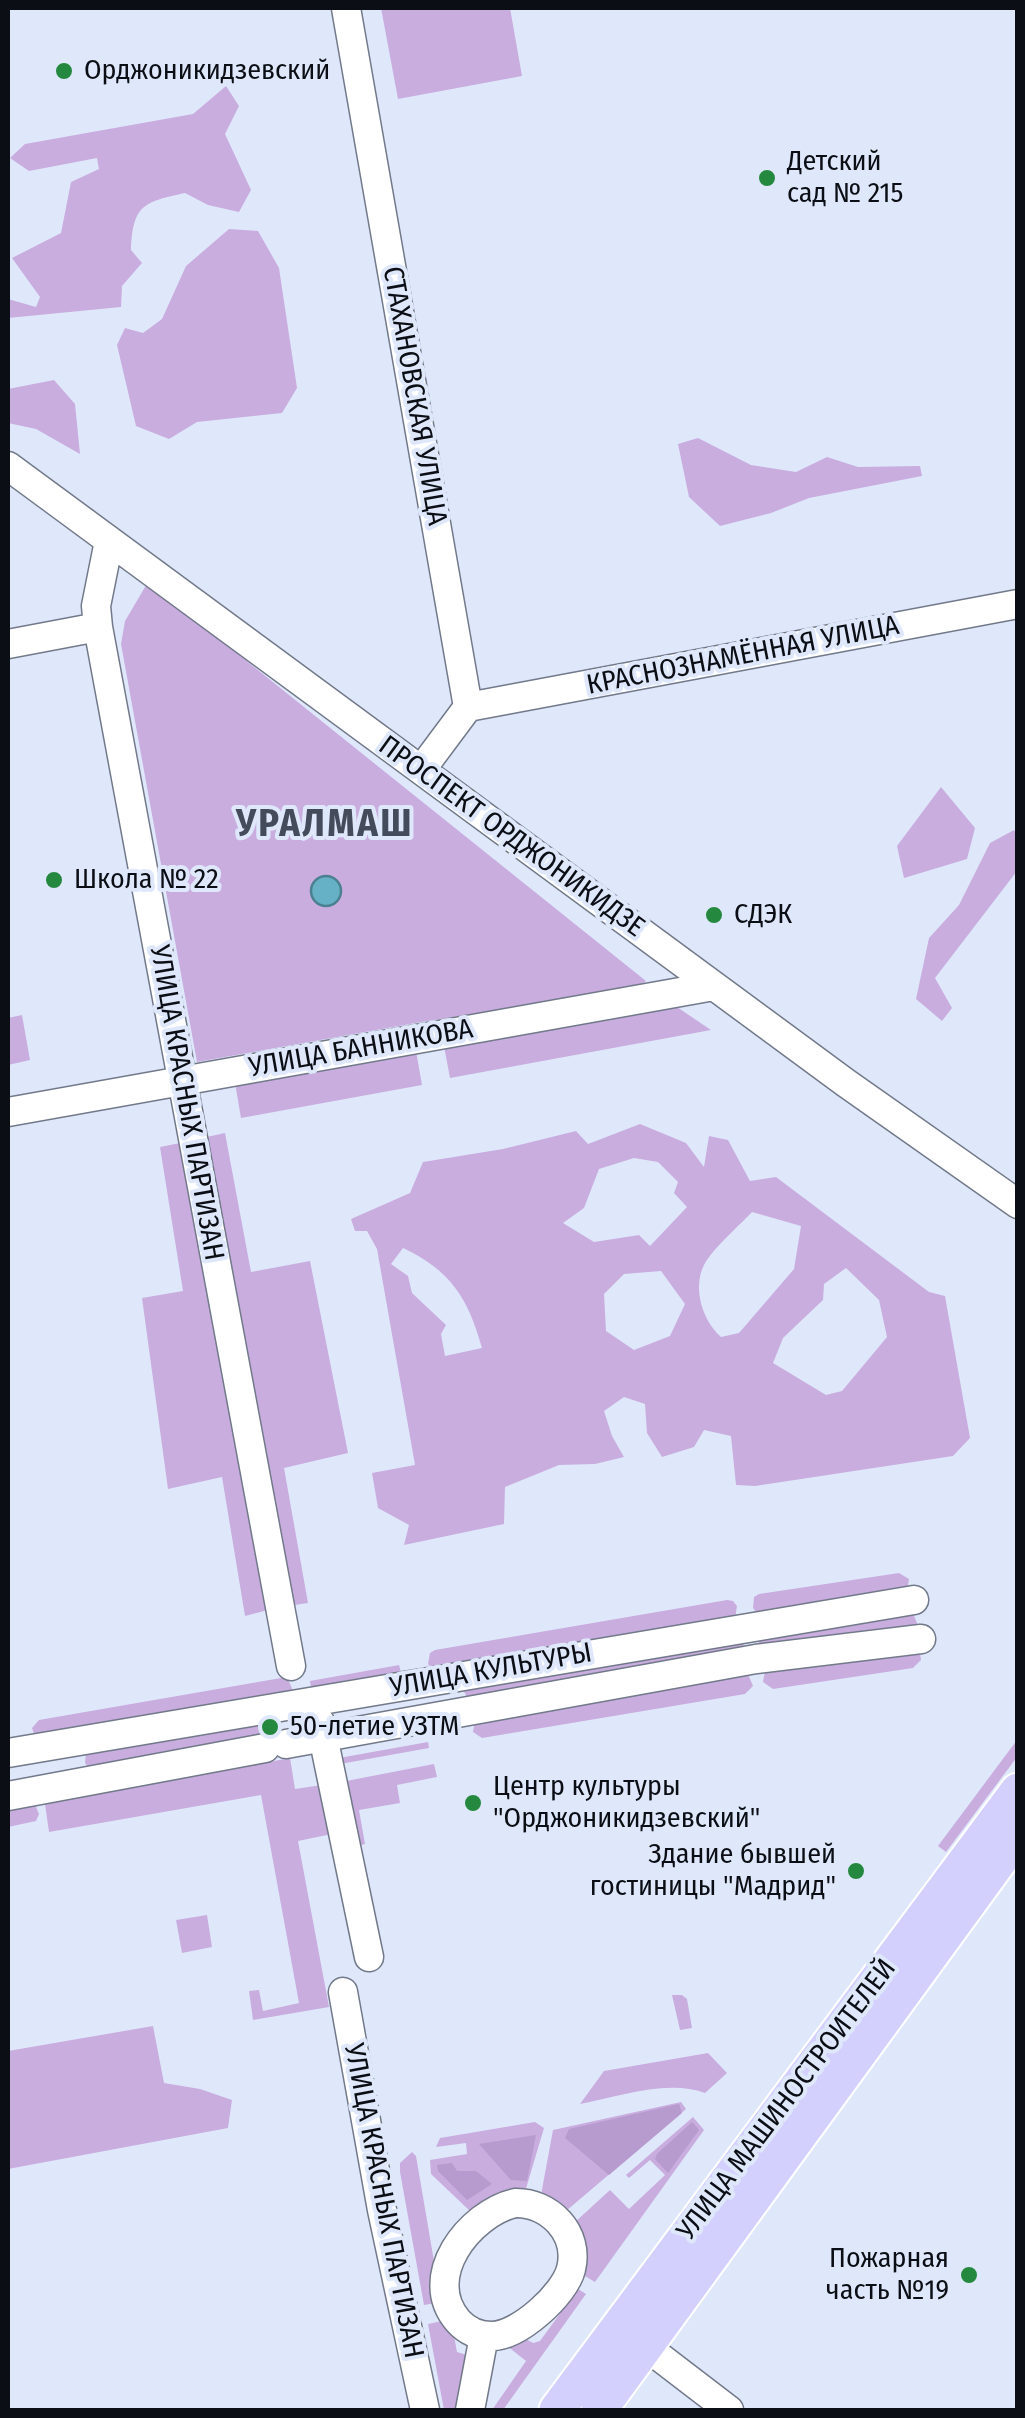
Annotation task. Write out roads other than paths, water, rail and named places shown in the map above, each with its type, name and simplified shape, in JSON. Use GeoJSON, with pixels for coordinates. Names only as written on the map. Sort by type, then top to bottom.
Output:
{"type":"FeatureCollection","features":[{"type":"Feature","properties":{"kind":"main road","name":"УЛИЦА МАШИНОСТРОИТЕЛЕЙ"},"geometry":{"type":"LineString","coordinates":[[599,2410],[632,2337],[1018,1790]]}},
{"type":"Feature","properties":{"kind":"main road","name":"УЛИЦА МАШИНОСТРОИТЕЛЕЙ"},"geometry":{"type":"LineString","coordinates":[[558,2410],[632,2337],[1018,1836]]}},
{"type":"Feature","properties":{"kind":"street","name":"СТАХАНОВСКАЯ УЛИЦА"},"geometry":{"type":"LineString","coordinates":[[346,8],[468,707]]}},
{"type":"Feature","properties":{"kind":"street","name":"ПРОСПЕКТ ОРДЖОНИКИДЗЕ"},"geometry":{"type":"LineString","coordinates":[[8,466],[714,986],[1018,1204]]}},
{"type":"Feature","properties":{"kind":"street","name":"УЛИЦА КРАСНЫХ ПАРТИЗАН"},"geometry":{"type":"LineString","coordinates":[[109,541],[96,606],[98,628],[291,1666]]}},
{"type":"Feature","properties":{"kind":"street","name":"КРАСНОЗНАМЁННАЯ УЛИЦА"},"geometry":{"type":"LineString","coordinates":[[468,707],[1018,604]]}},
{"type":"Feature","properties":{"kind":"street"},"geometry":{"type":"LineString","coordinates":[[8,644],[98,628]]}},
{"type":"Feature","properties":{"kind":"street"},"geometry":{"type":"LineString","coordinates":[[421,770],[468,707]]}},
{"type":"Feature","properties":{"kind":"street","name":"УЛИЦА БАННИКОВА"},"geometry":{"type":"LineString","coordinates":[[8,1112],[714,986]]}},
{"type":"Feature","properties":{"kind":"street","name":"УЛИЦА КУЛЬТУРЫ"},"geometry":{"type":"LineString","coordinates":[[8,1753],[914,1600]]}},
{"type":"Feature","properties":{"kind":"street","name":"УЛИЦА КУЛЬТУРЫ"},"geometry":{"type":"LineString","coordinates":[[8,1796],[756,1659],[921,1639]]}},
{"type":"Feature","properties":{"kind":"street"},"geometry":{"type":"LineString","coordinates":[[316,1701],[368,1957]]}},
{"type":"Feature","properties":{"kind":"street","name":"УЛИЦА КРАСНЫХ ПАРТИЗАН"},"geometry":{"type":"LineString","coordinates":[[343,1992],[382,2210],[425,2410]]}},
{"type":"Feature","properties":{"kind":"street"},"geometry":{"type":"LineString","coordinates":[[515,2202],[539,2206],[555,2216],[565,2230],[572,2250],[570,2273],[526,2324],[505,2334],[484,2336],[465,2328],[448,2306],[445,2286],[450,2257],[460,2241],[498,2208],[515,2202]]}},
{"type":"Feature","properties":{"kind":"street"},"geometry":{"type":"LineString","coordinates":[[470,2410],[484,2336]]}},
{"type":"Feature","properties":{"kind":"street"},"geometry":{"type":"LineString","coordinates":[[632,2337],[729,2410]]}},
{"type":"Feature","properties":{"kind":"water"},"geometry":{"type":"Polygon","coordinates":[[[326,876],[337,880],[341,891],[337,902],[326,906],[315,902],[311,891],[315,880],[326,876]]]}},
{"type":"Feature","properties":{"kind":"place","name":"Орджоникидзевский"},"geometry":{"type":"Point","coordinates":[64,71]}},
{"type":"Feature","properties":{"kind":"place","name":"Детский сад № 215"},"geometry":{"type":"Point","coordinates":[767,178]}},
{"type":"Feature","properties":{"kind":"place","name":"Школа № 22"},"geometry":{"type":"Point","coordinates":[54,880]}},
{"type":"Feature","properties":{"kind":"place","name":"СДЭК"},"geometry":{"type":"Point","coordinates":[714,915]}},
{"type":"Feature","properties":{"kind":"place","name":"50-летие УЗТМ"},"geometry":{"type":"Point","coordinates":[270,1727]}},
{"type":"Feature","properties":{"kind":"place","name":"Центр культуры \"Орджоникидзевский\""},"geometry":{"type":"Point","coordinates":[473,1803]}},
{"type":"Feature","properties":{"kind":"place","name":"Здание бывшей гостиницы \"Мадрид\""},"geometry":{"type":"Point","coordinates":[856,1871]}},
{"type":"Feature","properties":{"kind":"place","name":"Пожарная часть №19"},"geometry":{"type":"Point","coordinates":[969,2275]}},
{"type":"Feature","properties":{"kind":"district","name":"УРАЛМАШ"},"geometry":{"type":"Point","coordinates":[325,825]}}]}
